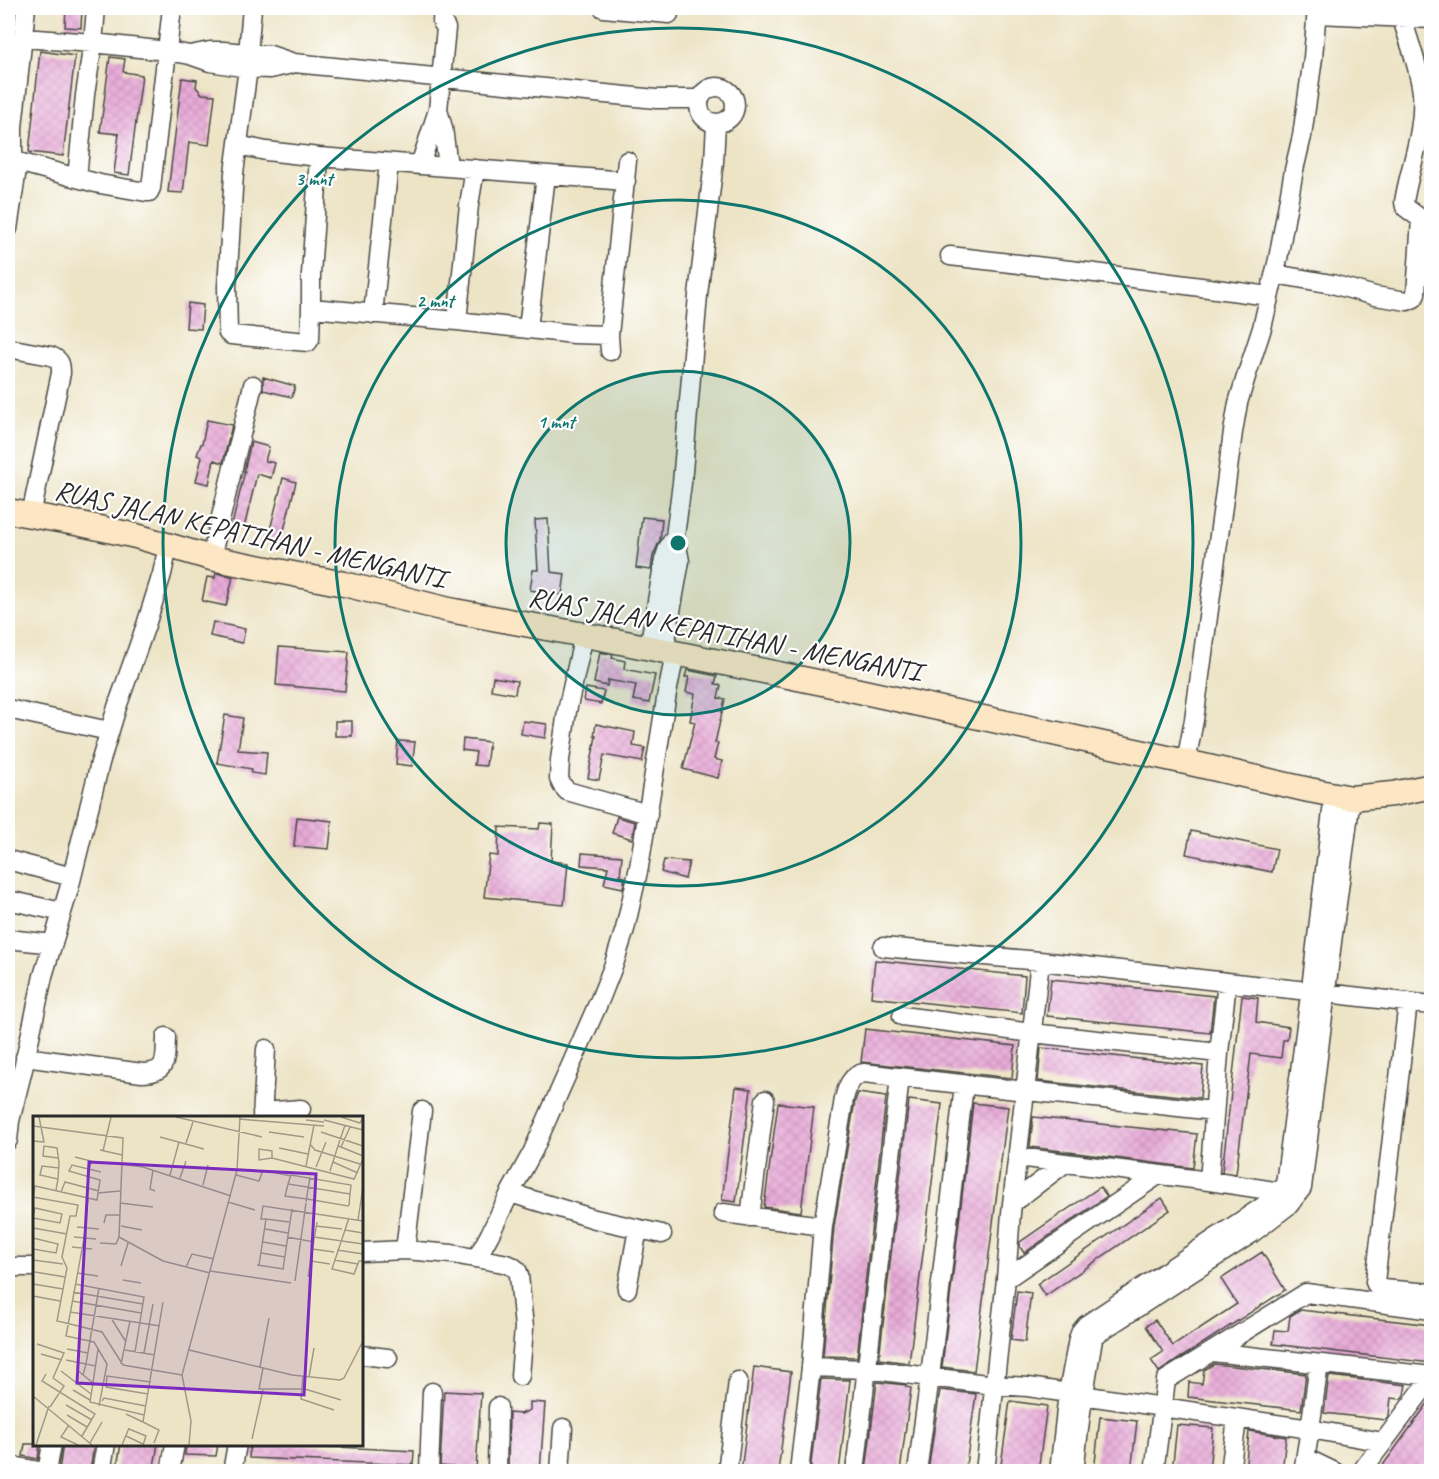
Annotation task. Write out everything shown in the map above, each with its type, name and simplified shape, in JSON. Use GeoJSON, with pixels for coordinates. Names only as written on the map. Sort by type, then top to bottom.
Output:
{"type":"FeatureCollection","features":[{"type":"Feature","properties":{"kind":"main road","name":"RUAS JALAN KEPATIHAN - MENGANTI"},"geometry":{"type":"LineString","coordinates":[[19,513],[136,536],[211,558],[344,584],[449,610],[732,664],[1342,796],[1393,794],[1431,786]]}},
{"type":"Feature","properties":{"kind":"street"},"geometry":{"type":"LineString","coordinates":[[26,8],[13,127],[15,159],[18,162],[100,184],[149,192],[152,188],[172,8]]}},
{"type":"Feature","properties":{"kind":"street"},"geometry":{"type":"LineString","coordinates":[[76,178],[96,8]]}},
{"type":"Feature","properties":{"kind":"street"},"geometry":{"type":"LineString","coordinates":[[252,8],[229,240],[227,287],[228,333],[231,335],[308,342],[310,339],[311,274],[319,157]]}},
{"type":"Feature","properties":{"kind":"street"},"geometry":{"type":"LineString","coordinates":[[420,165],[438,110],[446,28],[442,22],[443,8]]}},
{"type":"Feature","properties":{"kind":"street"},"geometry":{"type":"LineString","coordinates":[[446,28],[453,23],[455,8]]}},
{"type":"Feature","properties":{"kind":"street"},"geometry":{"type":"LineString","coordinates":[[603,8],[669,14]]}},
{"type":"Feature","properties":{"kind":"street"},"geometry":{"type":"LineString","coordinates":[[1186,762],[1194,720],[1234,422],[1262,328],[1275,274],[1302,136],[1314,58],[1317,11],[1400,13],[1431,19]]}},
{"type":"Feature","properties":{"kind":"street"},"geometry":{"type":"LineString","coordinates":[[1275,274],[1407,301],[1414,298],[1416,294],[1424,272],[1421,219],[1405,207],[1404,202],[1420,134],[1422,92],[1418,70],[1400,13]]}},
{"type":"Feature","properties":{"kind":"street"},"geometry":{"type":"LineString","coordinates":[[23,38],[167,51],[190,55],[210,62],[248,61],[270,69],[294,63],[656,99],[700,99]]}},
{"type":"Feature","properties":{"kind":"street"},"geometry":{"type":"LineString","coordinates":[[724,88],[733,96],[735,102],[733,113],[724,121],[716,123],[708,120],[703,116],[699,105],[700,99],[707,90],[724,88]]}},
{"type":"Feature","properties":{"kind":"street"},"geometry":{"type":"LineString","coordinates":[[438,110],[444,128],[448,166]]}},
{"type":"Feature","properties":{"kind":"street"},"geometry":{"type":"LineString","coordinates":[[477,1258],[534,1151],[602,997],[625,929],[639,867],[667,693],[663,651],[664,560],[675,536],[682,483],[716,123]]}},
{"type":"Feature","properties":{"kind":"street"},"geometry":{"type":"LineString","coordinates":[[238,145],[266,151],[319,157],[626,181]]}},
{"type":"Feature","properties":{"kind":"street"},"geometry":{"type":"LineString","coordinates":[[311,308],[574,334],[609,343],[627,161]]}},
{"type":"Feature","properties":{"kind":"street"},"geometry":{"type":"LineString","coordinates":[[8,229],[18,162]]}},
{"type":"Feature","properties":{"kind":"street"},"geometry":{"type":"LineString","coordinates":[[373,314],[389,163]]}},
{"type":"Feature","properties":{"kind":"street"},"geometry":{"type":"LineString","coordinates":[[457,321],[475,169]]}},
{"type":"Feature","properties":{"kind":"street"},"geometry":{"type":"LineString","coordinates":[[528,329],[546,175]]}},
{"type":"Feature","properties":{"kind":"street"},"geometry":{"type":"LineString","coordinates":[[950,256],[1269,296]]}},
{"type":"Feature","properties":{"kind":"street"},"geometry":{"type":"LineString","coordinates":[[8,348],[51,356],[58,359],[61,364],[61,373],[19,513]]}},
{"type":"Feature","properties":{"kind":"street"},"geometry":{"type":"LineString","coordinates":[[211,558],[253,385]]}},
{"type":"Feature","properties":{"kind":"street"},"geometry":{"type":"LineString","coordinates":[[8,1140],[19,1061],[72,877],[109,731],[146,625],[168,546]]}},
{"type":"Feature","properties":{"kind":"street"},"geometry":{"type":"LineString","coordinates":[[584,635],[567,711],[559,779],[567,791],[648,814]]}},
{"type":"Feature","properties":{"kind":"street"},"geometry":{"type":"LineString","coordinates":[[8,709],[109,731]]}},
{"type":"Feature","properties":{"kind":"street"},"geometry":{"type":"LineString","coordinates":[[1289,1195],[1285,1184],[1318,993],[1342,796]]}},
{"type":"Feature","properties":{"kind":"street"},"geometry":{"type":"LineString","coordinates":[[8,860],[72,877]]}},
{"type":"Feature","properties":{"kind":"street"},"geometry":{"type":"LineString","coordinates":[[8,900],[62,912]]}},
{"type":"Feature","properties":{"kind":"street"},"geometry":{"type":"LineString","coordinates":[[8,939],[53,944]]}},
{"type":"Feature","properties":{"kind":"street"},"geometry":{"type":"LineString","coordinates":[[883,947],[1040,961],[1431,1005]]}},
{"type":"Feature","properties":{"kind":"street"},"geometry":{"type":"LineString","coordinates":[[985,1472],[1012,1203],[1040,961]]}},
{"type":"Feature","properties":{"kind":"street"},"geometry":{"type":"LineString","coordinates":[[1209,1181],[1227,982]]}},
{"type":"Feature","properties":{"kind":"street"},"geometry":{"type":"LineString","coordinates":[[1408,1002],[1375,1282],[1382,1289],[1431,1293]]}},
{"type":"Feature","properties":{"kind":"street"},"geometry":{"type":"LineString","coordinates":[[902,1016],[1032,1033],[1219,1053]]}},
{"type":"Feature","properties":{"kind":"street"},"geometry":{"type":"LineString","coordinates":[[19,1061],[152,1073],[162,1068],[165,1062],[166,1037]]}},
{"type":"Feature","properties":{"kind":"street"},"geometry":{"type":"LineString","coordinates":[[266,1049],[262,1115],[301,1109]]}},
{"type":"Feature","properties":{"kind":"street"},"geometry":{"type":"LineString","coordinates":[[799,1472],[823,1226],[844,1099],[850,1082],[857,1074],[864,1072],[964,1085],[1214,1111]]}},
{"type":"Feature","properties":{"kind":"street"},"geometry":{"type":"LineString","coordinates":[[855,1472],[900,1077]]}},
{"type":"Feature","properties":{"kind":"street"},"geometry":{"type":"LineString","coordinates":[[917,1472],[964,1085]]}},
{"type":"Feature","properties":{"kind":"street"},"geometry":{"type":"LineString","coordinates":[[750,1217],[765,1100]]}},
{"type":"Feature","properties":{"kind":"street"},"geometry":{"type":"LineString","coordinates":[[405,1250],[422,1111]]}},
{"type":"Feature","properties":{"kind":"street"},"geometry":{"type":"LineString","coordinates":[[1018,1157],[1209,1181],[1289,1195]]}},
{"type":"Feature","properties":{"kind":"street"},"geometry":{"type":"LineString","coordinates":[[1012,1203],[1065,1163]]}},
{"type":"Feature","properties":{"kind":"street"},"geometry":{"type":"LineString","coordinates":[[1006,1279],[1158,1175]]}},
{"type":"Feature","properties":{"kind":"street"},"geometry":{"type":"LineString","coordinates":[[510,1193],[595,1219],[662,1234]]}},
{"type":"Feature","properties":{"kind":"street"},"geometry":{"type":"LineString","coordinates":[[1074,1472],[1078,1340],[1081,1331],[1264,1206],[1289,1195]]}},
{"type":"Feature","properties":{"kind":"street"},"geometry":{"type":"LineString","coordinates":[[723,1213],[823,1226]]}},
{"type":"Feature","properties":{"kind":"street"},"geometry":{"type":"LineString","coordinates":[[627,1289],[638,1229]]}},
{"type":"Feature","properties":{"kind":"street"},"geometry":{"type":"LineString","coordinates":[[363,1252],[405,1250],[446,1253],[512,1266],[519,1275],[524,1328],[520,1376]]}},
{"type":"Feature","properties":{"kind":"street"},"geometry":{"type":"LineString","coordinates":[[8,1267],[33,1267]]}},
{"type":"Feature","properties":{"kind":"street"},"geometry":{"type":"LineString","coordinates":[[1154,1472],[1165,1383],[1168,1378],[1306,1293],[1431,1310]]}},
{"type":"Feature","properties":{"kind":"street"},"geometry":{"type":"LineString","coordinates":[[1212,1352],[1431,1377],[1361,1472]]}},
{"type":"Feature","properties":{"kind":"street"},"geometry":{"type":"LineString","coordinates":[[363,1355],[388,1358]]}},
{"type":"Feature","properties":{"kind":"street"},"geometry":{"type":"LineString","coordinates":[[1319,1364],[1304,1465],[1335,1472]]}},
{"type":"Feature","properties":{"kind":"street"},"geometry":{"type":"LineString","coordinates":[[811,1367],[866,1369],[1028,1387],[1383,1442]]}},
{"type":"Feature","properties":{"kind":"street"},"geometry":{"type":"LineString","coordinates":[[727,1472],[738,1382]]}},
{"type":"Feature","properties":{"kind":"street"},"geometry":{"type":"LineString","coordinates":[[429,1472],[432,1392]]}},
{"type":"Feature","properties":{"kind":"street"},"geometry":{"type":"LineString","coordinates":[[1059,1472],[1076,1394]]}},
{"type":"Feature","properties":{"kind":"street"},"geometry":{"type":"LineString","coordinates":[[497,1472],[498,1407]]}},
{"type":"Feature","properties":{"kind":"street"},"geometry":{"type":"LineString","coordinates":[[1230,1472],[1238,1419]]}},
{"type":"Feature","properties":{"kind":"street"},"geometry":{"type":"LineString","coordinates":[[561,1472],[563,1428]]}},
{"type":"Feature","properties":{"kind":"street"},"geometry":{"type":"LineString","coordinates":[[8,1465],[46,1472],[52,1446]]}},
{"type":"Feature","properties":{"kind":"street"},"geometry":{"type":"LineString","coordinates":[[101,1472],[106,1446]]}},
{"type":"Feature","properties":{"kind":"street"},"geometry":{"type":"LineString","coordinates":[[170,1472],[175,1446]]}},
{"type":"Feature","properties":{"kind":"street"},"geometry":{"type":"LineString","coordinates":[[232,1472],[237,1446]]}},
{"type":"Feature","properties":{"kind":"building"},"geometry":{"type":"Polygon","coordinates":[[[66,8],[82,8],[81,28],[65,27],[66,8]]]}},
{"type":"Feature","properties":{"kind":"building"},"geometry":{"type":"Polygon","coordinates":[[[40,51],[75,56],[63,156],[29,152],[40,51]]]}},
{"type":"Feature","properties":{"kind":"building"},"geometry":{"type":"Polygon","coordinates":[[[110,57],[125,59],[123,72],[142,75],[129,175],[114,173],[119,134],[100,132],[110,57]]]}},
{"type":"Feature","properties":{"kind":"building"},"geometry":{"type":"Polygon","coordinates":[[[182,78],[197,80],[196,87],[202,94],[215,95],[209,145],[189,142],[183,193],[168,192],[182,78]]]}},
{"type":"Feature","properties":{"kind":"building"},"geometry":{"type":"Polygon","coordinates":[[[188,303],[203,305],[201,329],[186,328],[188,303]]]}},
{"type":"Feature","properties":{"kind":"building"},"geometry":{"type":"Polygon","coordinates":[[[263,377],[295,386],[292,397],[263,390],[263,377]]]}},
{"type":"Feature","properties":{"kind":"building"},"geometry":{"type":"Polygon","coordinates":[[[207,420],[232,425],[223,463],[214,460],[209,484],[196,481],[202,457],[197,455],[207,420]]]}},
{"type":"Feature","properties":{"kind":"building"},"geometry":{"type":"Polygon","coordinates":[[[251,442],[269,447],[265,461],[275,463],[271,478],[257,474],[244,528],[232,525],[251,442]]]}},
{"type":"Feature","properties":{"kind":"building"},"geometry":{"type":"Polygon","coordinates":[[[283,478],[296,482],[281,542],[268,538],[283,478]]]}},
{"type":"Feature","properties":{"kind":"building"},"geometry":{"type":"Polygon","coordinates":[[[642,517],[662,519],[660,540],[653,556],[651,570],[636,568],[642,517]]]}},
{"type":"Feature","properties":{"kind":"building"},"geometry":{"type":"Polygon","coordinates":[[[548,519],[551,572],[565,574],[562,595],[530,590],[533,570],[538,570],[535,520],[548,519]]]}},
{"type":"Feature","properties":{"kind":"building"},"geometry":{"type":"Polygon","coordinates":[[[216,573],[233,577],[226,606],[202,601],[207,577],[215,578],[216,573]]]}},
{"type":"Feature","properties":{"kind":"building"},"geometry":{"type":"Polygon","coordinates":[[[213,622],[245,629],[242,643],[210,636],[213,622]]]}},
{"type":"Feature","properties":{"kind":"building"},"geometry":{"type":"Polygon","coordinates":[[[279,647],[349,652],[345,691],[276,685],[279,647]]]}},
{"type":"Feature","properties":{"kind":"building"},"geometry":{"type":"Polygon","coordinates":[[[600,652],[625,661],[624,669],[655,675],[649,703],[633,700],[636,685],[608,680],[607,686],[594,683],[600,652]]]}},
{"type":"Feature","properties":{"kind":"building"},"geometry":{"type":"Polygon","coordinates":[[[687,670],[717,676],[715,684],[721,685],[718,698],[725,699],[715,743],[718,743],[714,759],[722,761],[718,778],[683,769],[695,722],[690,721],[695,694],[686,692],[689,677],[685,677],[687,670]]]}},
{"type":"Feature","properties":{"kind":"building"},"geometry":{"type":"Polygon","coordinates":[[[493,677],[517,681],[515,694],[491,690],[493,677]]]}},
{"type":"Feature","properties":{"kind":"building"},"geometry":{"type":"Polygon","coordinates":[[[586,688],[604,691],[601,704],[584,701],[586,688]]]}},
{"type":"Feature","properties":{"kind":"building"},"geometry":{"type":"Polygon","coordinates":[[[225,715],[243,718],[238,750],[267,752],[265,775],[251,773],[252,769],[217,763],[225,715]]]}},
{"type":"Feature","properties":{"kind":"building"},"geometry":{"type":"Polygon","coordinates":[[[335,721],[352,721],[352,736],[335,736],[335,721]]]}},
{"type":"Feature","properties":{"kind":"building"},"geometry":{"type":"Polygon","coordinates":[[[523,721],[547,724],[545,738],[521,734],[523,721]]]}},
{"type":"Feature","properties":{"kind":"building"},"geometry":{"type":"Polygon","coordinates":[[[596,724],[635,732],[633,746],[645,748],[642,762],[604,755],[599,780],[588,778],[596,724]]]}},
{"type":"Feature","properties":{"kind":"building"},"geometry":{"type":"Polygon","coordinates":[[[463,739],[489,742],[486,766],[474,765],[476,752],[462,750],[463,739]]]}},
{"type":"Feature","properties":{"kind":"building"},"geometry":{"type":"Polygon","coordinates":[[[398,741],[415,742],[412,766],[396,764],[398,741]]]}},
{"type":"Feature","properties":{"kind":"building"},"geometry":{"type":"Polygon","coordinates":[[[297,817],[332,821],[329,849],[294,846],[297,817]]]}},
{"type":"Feature","properties":{"kind":"building"},"geometry":{"type":"Polygon","coordinates":[[[617,817],[635,822],[632,839],[612,833],[617,817]]]}},
{"type":"Feature","properties":{"kind":"building"},"geometry":{"type":"Polygon","coordinates":[[[540,823],[553,824],[551,861],[568,863],[564,905],[484,897],[489,855],[498,856],[499,827],[539,829],[540,823]]]}},
{"type":"Feature","properties":{"kind":"building"},"geometry":{"type":"Polygon","coordinates":[[[1191,831],[1277,849],[1272,872],[1186,854],[1191,831]]]}},
{"type":"Feature","properties":{"kind":"building"},"geometry":{"type":"Polygon","coordinates":[[[582,853],[622,856],[620,876],[625,877],[623,888],[604,884],[608,867],[581,865],[582,853]]]}},
{"type":"Feature","properties":{"kind":"building"},"geometry":{"type":"Polygon","coordinates":[[[664,860],[689,862],[685,879],[661,872],[664,860]]]}},
{"type":"Feature","properties":{"kind":"building"},"geometry":{"type":"Polygon","coordinates":[[[875,960],[1025,976],[1022,1013],[871,997],[875,960]]]}},
{"type":"Feature","properties":{"kind":"building"},"geometry":{"type":"Polygon","coordinates":[[[1051,979],[1214,996],[1210,1033],[1047,1016],[1051,979]]]}},
{"type":"Feature","properties":{"kind":"building"},"geometry":{"type":"Polygon","coordinates":[[[1242,996],[1258,998],[1256,1022],[1289,1027],[1287,1040],[1283,1040],[1281,1058],[1251,1054],[1236,1174],[1222,1172],[1242,996]]]}},
{"type":"Feature","properties":{"kind":"building"},"geometry":{"type":"Polygon","coordinates":[[[865,1029],[1015,1046],[1012,1078],[861,1062],[865,1029]]]}},
{"type":"Feature","properties":{"kind":"building"},"geometry":{"type":"Polygon","coordinates":[[[1041,1048],[1203,1066],[1200,1098],[1038,1081],[1041,1048]]]}},
{"type":"Feature","properties":{"kind":"building"},"geometry":{"type":"Polygon","coordinates":[[[736,1087],[751,1089],[736,1202],[722,1200],[736,1087]]]}},
{"type":"Feature","properties":{"kind":"building"},"geometry":{"type":"Polygon","coordinates":[[[858,1093],[886,1097],[857,1357],[823,1356],[834,1227],[858,1093]]]}},
{"type":"Feature","properties":{"kind":"building"},"geometry":{"type":"Polygon","coordinates":[[[909,1100],[942,1104],[909,1363],[879,1359],[909,1100]]]}},
{"type":"Feature","properties":{"kind":"building"},"geometry":{"type":"Polygon","coordinates":[[[778,1103],[814,1107],[801,1212],[764,1207],[778,1103]]]}},
{"type":"Feature","properties":{"kind":"building"},"geometry":{"type":"Polygon","coordinates":[[[973,1103],[1008,1107],[974,1371],[942,1367],[973,1103]]]}},
{"type":"Feature","properties":{"kind":"building"},"geometry":{"type":"Polygon","coordinates":[[[1033,1117],[1197,1134],[1193,1168],[1030,1147],[1033,1117]]]}},
{"type":"Feature","properties":{"kind":"building"},"geometry":{"type":"Polygon","coordinates":[[[1100,1187],[1107,1196],[1024,1253],[1020,1242],[1100,1187]]]}},
{"type":"Feature","properties":{"kind":"building"},"geometry":{"type":"Polygon","coordinates":[[[1162,1198],[1170,1210],[1045,1296],[1037,1284],[1162,1198]]]}},
{"type":"Feature","properties":{"kind":"building"},"geometry":{"type":"Polygon","coordinates":[[[1262,1252],[1285,1290],[1159,1372],[1151,1360],[1163,1352],[1146,1326],[1155,1320],[1173,1346],[1237,1304],[1221,1279],[1262,1252]]]}},
{"type":"Feature","properties":{"kind":"building"},"geometry":{"type":"Polygon","coordinates":[[[1017,1291],[1031,1293],[1025,1342],[1011,1340],[1017,1291]]]}},
{"type":"Feature","properties":{"kind":"building"},"geometry":{"type":"Polygon","coordinates":[[[1300,1310],[1431,1325],[1431,1363],[1273,1344],[1275,1330],[1288,1331],[1290,1316],[1300,1310]]]}},
{"type":"Feature","properties":{"kind":"building"},"geometry":{"type":"Polygon","coordinates":[[[1214,1364],[1306,1374],[1301,1410],[1188,1397],[1189,1382],[1202,1384],[1204,1370],[1214,1364]]]}},
{"type":"Feature","properties":{"kind":"building"},"geometry":{"type":"Polygon","coordinates":[[[754,1367],[791,1372],[778,1472],[756,1469],[755,1472],[741,1472],[754,1367]]]}},
{"type":"Feature","properties":{"kind":"building"},"geometry":{"type":"Polygon","coordinates":[[[1329,1376],[1406,1385],[1401,1399],[1391,1398],[1389,1415],[1386,1420],[1324,1413],[1329,1376]]]}},
{"type":"Feature","properties":{"kind":"building"},"geometry":{"type":"Polygon","coordinates":[[[821,1379],[850,1380],[839,1472],[810,1472],[821,1379]]]}},
{"type":"Feature","properties":{"kind":"building"},"geometry":{"type":"Polygon","coordinates":[[[877,1382],[906,1385],[911,1388],[900,1472],[866,1471],[877,1382]]]}},
{"type":"Feature","properties":{"kind":"building"},"geometry":{"type":"Polygon","coordinates":[[[940,1390],[976,1394],[965,1472],[928,1472],[940,1390]]]}},
{"type":"Feature","properties":{"kind":"building"},"geometry":{"type":"Polygon","coordinates":[[[444,1391],[481,1393],[476,1469],[440,1466],[444,1391]]]}},
{"type":"Feature","properties":{"kind":"building"},"geometry":{"type":"Polygon","coordinates":[[[1431,1399],[1431,1461],[1424,1472],[1378,1472],[1431,1399]]]}},
{"type":"Feature","properties":{"kind":"building"},"geometry":{"type":"Polygon","coordinates":[[[1010,1401],[1047,1406],[1038,1472],[1000,1472],[1010,1401]]]}},
{"type":"Feature","properties":{"kind":"building"},"geometry":{"type":"Polygon","coordinates":[[[530,1402],[545,1403],[540,1472],[508,1472],[509,1413],[521,1414],[530,1410],[530,1402]]]}},
{"type":"Feature","properties":{"kind":"building"},"geometry":{"type":"Polygon","coordinates":[[[1100,1417],[1137,1421],[1131,1472],[1094,1472],[1100,1417]]]}},
{"type":"Feature","properties":{"kind":"building"},"geometry":{"type":"Polygon","coordinates":[[[1177,1425],[1213,1428],[1209,1472],[1172,1472],[1177,1425]]]}},
{"type":"Feature","properties":{"kind":"building"},"geometry":{"type":"Polygon","coordinates":[[[1249,1431],[1286,1437],[1282,1472],[1245,1472],[1249,1431]]]}},
{"type":"Feature","properties":{"kind":"building"},"geometry":{"type":"Polygon","coordinates":[[[25,1444],[40,1446],[38,1459],[23,1456],[25,1444]]]}},
{"type":"Feature","properties":{"kind":"building"},"geometry":{"type":"Polygon","coordinates":[[[63,1446],[94,1446],[90,1472],[59,1472],[63,1446]]]}},
{"type":"Feature","properties":{"kind":"building"},"geometry":{"type":"Polygon","coordinates":[[[121,1446],[158,1446],[153,1472],[116,1472],[121,1446]]]}},
{"type":"Feature","properties":{"kind":"building"},"geometry":{"type":"Polygon","coordinates":[[[186,1446],[218,1446],[216,1456],[185,1455],[186,1446]]]}},
{"type":"Feature","properties":{"kind":"building"},"geometry":{"type":"Polygon","coordinates":[[[250,1446],[319,1446],[414,1451],[413,1465],[249,1458],[250,1446]]]}}]}
